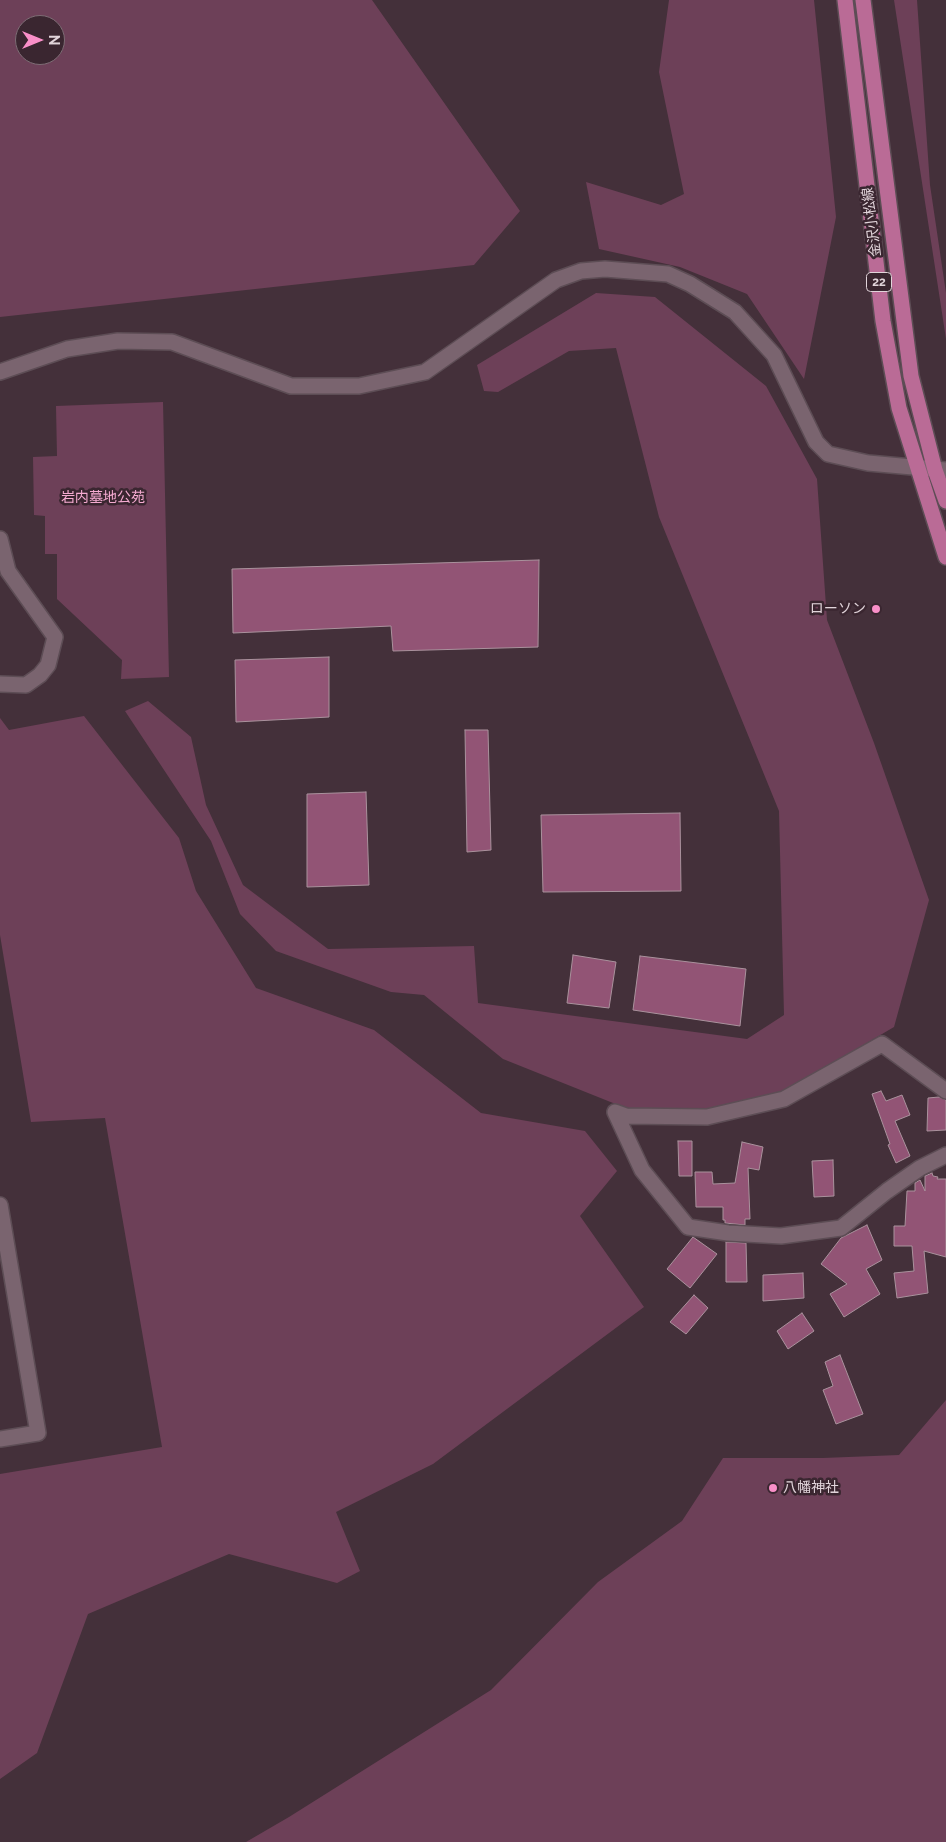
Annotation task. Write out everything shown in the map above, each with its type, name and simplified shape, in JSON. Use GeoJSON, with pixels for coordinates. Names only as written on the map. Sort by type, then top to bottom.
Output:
{"type":"FeatureCollection","features":[{"type":"Feature","properties":{"kind":"main road","name":"金沢小松線"},"geometry":{"type":"LineString","coordinates":[[844,0],[883,321],[899,408],[946,557]]}},
{"type":"Feature","properties":{"kind":"main road","name":"金沢小松線"},"geometry":{"type":"LineString","coordinates":[[863,0],[911,376],[941,470],[946,501]]}},
{"type":"Feature","properties":{"kind":"street"},"geometry":{"type":"LineString","coordinates":[[0,372],[84,346],[118,341],[172,342],[291,386],[359,386],[425,372],[556,280],[580,271],[605,269],[668,274],[690,284],[735,312],[774,355],[816,442],[828,454],[868,463],[941,470]]}},
{"type":"Feature","properties":{"kind":"street"},"geometry":{"type":"LineString","coordinates":[[0,538],[8,571],[55,637],[48,665],[40,675],[26,685],[0,684]]}},
{"type":"Feature","properties":{"kind":"street"},"geometry":{"type":"LineString","coordinates":[[946,1091],[882,1044],[784,1099],[707,1117],[626,1116],[615,1112],[642,1170],[688,1227],[728,1233],[781,1236],[841,1228],[920,1168],[946,1155]]}},
{"type":"Feature","properties":{"kind":"street"},"geometry":{"type":"LineString","coordinates":[[0,1205],[38,1433],[0,1439]]}},
{"type":"Feature","properties":{"kind":"green space"},"geometry":{"type":"Polygon","coordinates":[[[0,0],[372,0],[520,211],[474,265],[0,317],[0,0]]]}},
{"type":"Feature","properties":{"kind":"green space"},"geometry":{"type":"Polygon","coordinates":[[[669,0],[814,0],[836,217],[804,379],[747,294],[680,267],[599,249],[586,182],[661,205],[684,194],[659,72],[669,0]]]}},
{"type":"Feature","properties":{"kind":"green space"},"geometry":{"type":"Polygon","coordinates":[[[894,0],[917,0],[930,185],[946,293],[946,339],[894,0]]]}},
{"type":"Feature","properties":{"kind":"green space"},"geometry":{"type":"Polygon","coordinates":[[[596,293],[655,297],[766,386],[817,479],[827,620],[874,743],[929,900],[894,1027],[783,1092],[707,1110],[628,1109],[503,1059],[424,995],[391,992],[276,951],[240,914],[211,841],[125,711],[148,701],[191,737],[206,805],[243,885],[328,949],[474,946],[478,1003],[747,1039],[784,1015],[779,811],[659,517],[616,348],[569,351],[498,392],[484,391],[477,365],[596,293]]]}},
{"type":"Feature","properties":{"kind":"green space","name":"岩内墓地公苑"},"geometry":{"type":"Polygon","coordinates":[[[163,402],[169,677],[121,679],[122,660],[57,599],[57,554],[45,554],[45,516],[34,515],[33,457],[57,456],[56,406],[163,402]]]}},
{"type":"Feature","properties":{"kind":"green space"},"geometry":{"type":"Polygon","coordinates":[[[84,716],[179,838],[196,891],[256,988],[374,1030],[481,1113],[585,1131],[617,1171],[580,1216],[644,1307],[433,1464],[336,1512],[360,1571],[337,1583],[229,1554],[88,1614],[37,1753],[0,1779],[0,1474],[162,1447],[105,1118],[31,1122],[0,935],[0,718],[9,730],[84,716]]]}},
{"type":"Feature","properties":{"kind":"green space"},"geometry":{"type":"Polygon","coordinates":[[[946,1400],[946,1842],[246,1842],[491,1690],[598,1582],[682,1521],[723,1458],[823,1458],[899,1455],[946,1400]]]}},
{"type":"Feature","properties":{"kind":"building"},"geometry":{"type":"Polygon","coordinates":[[[539,560],[538,647],[393,651],[391,626],[233,633],[232,569],[539,560]]]}},
{"type":"Feature","properties":{"kind":"building"},"geometry":{"type":"Polygon","coordinates":[[[329,657],[329,717],[236,722],[235,660],[329,657]]]}},
{"type":"Feature","properties":{"kind":"building"},"geometry":{"type":"Polygon","coordinates":[[[465,730],[488,730],[491,850],[467,852],[465,730]]]}},
{"type":"Feature","properties":{"kind":"building"},"geometry":{"type":"Polygon","coordinates":[[[366,792],[369,885],[307,887],[307,794],[366,792]]]}},
{"type":"Feature","properties":{"kind":"building"},"geometry":{"type":"Polygon","coordinates":[[[680,813],[681,891],[543,892],[541,815],[680,813]]]}},
{"type":"Feature","properties":{"kind":"building"},"geometry":{"type":"Polygon","coordinates":[[[573,955],[616,962],[609,1008],[567,1003],[573,955]]]}},
{"type":"Feature","properties":{"kind":"building"},"geometry":{"type":"Polygon","coordinates":[[[640,956],[746,969],[740,1026],[633,1010],[640,956]]]}},
{"type":"Feature","properties":{"kind":"building"},"geometry":{"type":"Polygon","coordinates":[[[881,1091],[886,1101],[902,1095],[910,1115],[895,1121],[910,1156],[896,1163],[888,1145],[890,1144],[872,1094],[881,1091]]]}},
{"type":"Feature","properties":{"kind":"building"},"geometry":{"type":"Polygon","coordinates":[[[939,1097],[946,1100],[946,1130],[927,1131],[928,1098],[939,1097]]]}},
{"type":"Feature","properties":{"kind":"building"},"geometry":{"type":"Polygon","coordinates":[[[678,1141],[692,1141],[692,1176],[679,1176],[678,1141]]]}},
{"type":"Feature","properties":{"kind":"building"},"geometry":{"type":"Polygon","coordinates":[[[742,1142],[763,1147],[759,1170],[748,1168],[750,1219],[745,1219],[745,1225],[725,1223],[725,1220],[723,1220],[723,1207],[696,1207],[695,1172],[712,1172],[713,1184],[735,1183],[742,1142]]]}},
{"type":"Feature","properties":{"kind":"building"},"geometry":{"type":"Polygon","coordinates":[[[833,1160],[834,1196],[814,1197],[812,1161],[833,1160]]]}},
{"type":"Feature","properties":{"kind":"building"},"geometry":{"type":"Polygon","coordinates":[[[932,1173],[933,1176],[938,1177],[937,1179],[946,1179],[946,1257],[924,1251],[928,1293],[897,1298],[894,1273],[914,1271],[912,1246],[894,1246],[894,1226],[905,1226],[907,1191],[915,1191],[915,1183],[920,1180],[925,1191],[925,1176],[932,1173]]]}},
{"type":"Feature","properties":{"kind":"building"},"geometry":{"type":"Polygon","coordinates":[[[867,1225],[882,1260],[866,1269],[880,1294],[844,1317],[830,1294],[847,1284],[821,1264],[841,1238],[867,1225]]]}},
{"type":"Feature","properties":{"kind":"building"},"geometry":{"type":"Polygon","coordinates":[[[693,1237],[717,1254],[690,1288],[667,1269],[693,1237]]]}},
{"type":"Feature","properties":{"kind":"building"},"geometry":{"type":"Polygon","coordinates":[[[726,1242],[746,1243],[747,1282],[726,1282],[726,1242]]]}},
{"type":"Feature","properties":{"kind":"building"},"geometry":{"type":"Polygon","coordinates":[[[803,1273],[804,1298],[763,1301],[763,1275],[803,1273]]]}},
{"type":"Feature","properties":{"kind":"building"},"geometry":{"type":"Polygon","coordinates":[[[694,1295],[708,1308],[686,1334],[670,1322],[694,1295]]]}},
{"type":"Feature","properties":{"kind":"building"},"geometry":{"type":"Polygon","coordinates":[[[802,1313],[814,1331],[788,1349],[777,1331],[802,1313]]]}},
{"type":"Feature","properties":{"kind":"building"},"geometry":{"type":"Polygon","coordinates":[[[840,1355],[863,1414],[836,1424],[823,1390],[833,1386],[825,1362],[840,1355]]]}},
{"type":"Feature","properties":{"kind":"place","name":"ローソン"},"geometry":{"type":"Point","coordinates":[876,609]}},
{"type":"Feature","properties":{"kind":"place","name":"八幡神社"},"geometry":{"type":"Point","coordinates":[773,1488]}}]}
